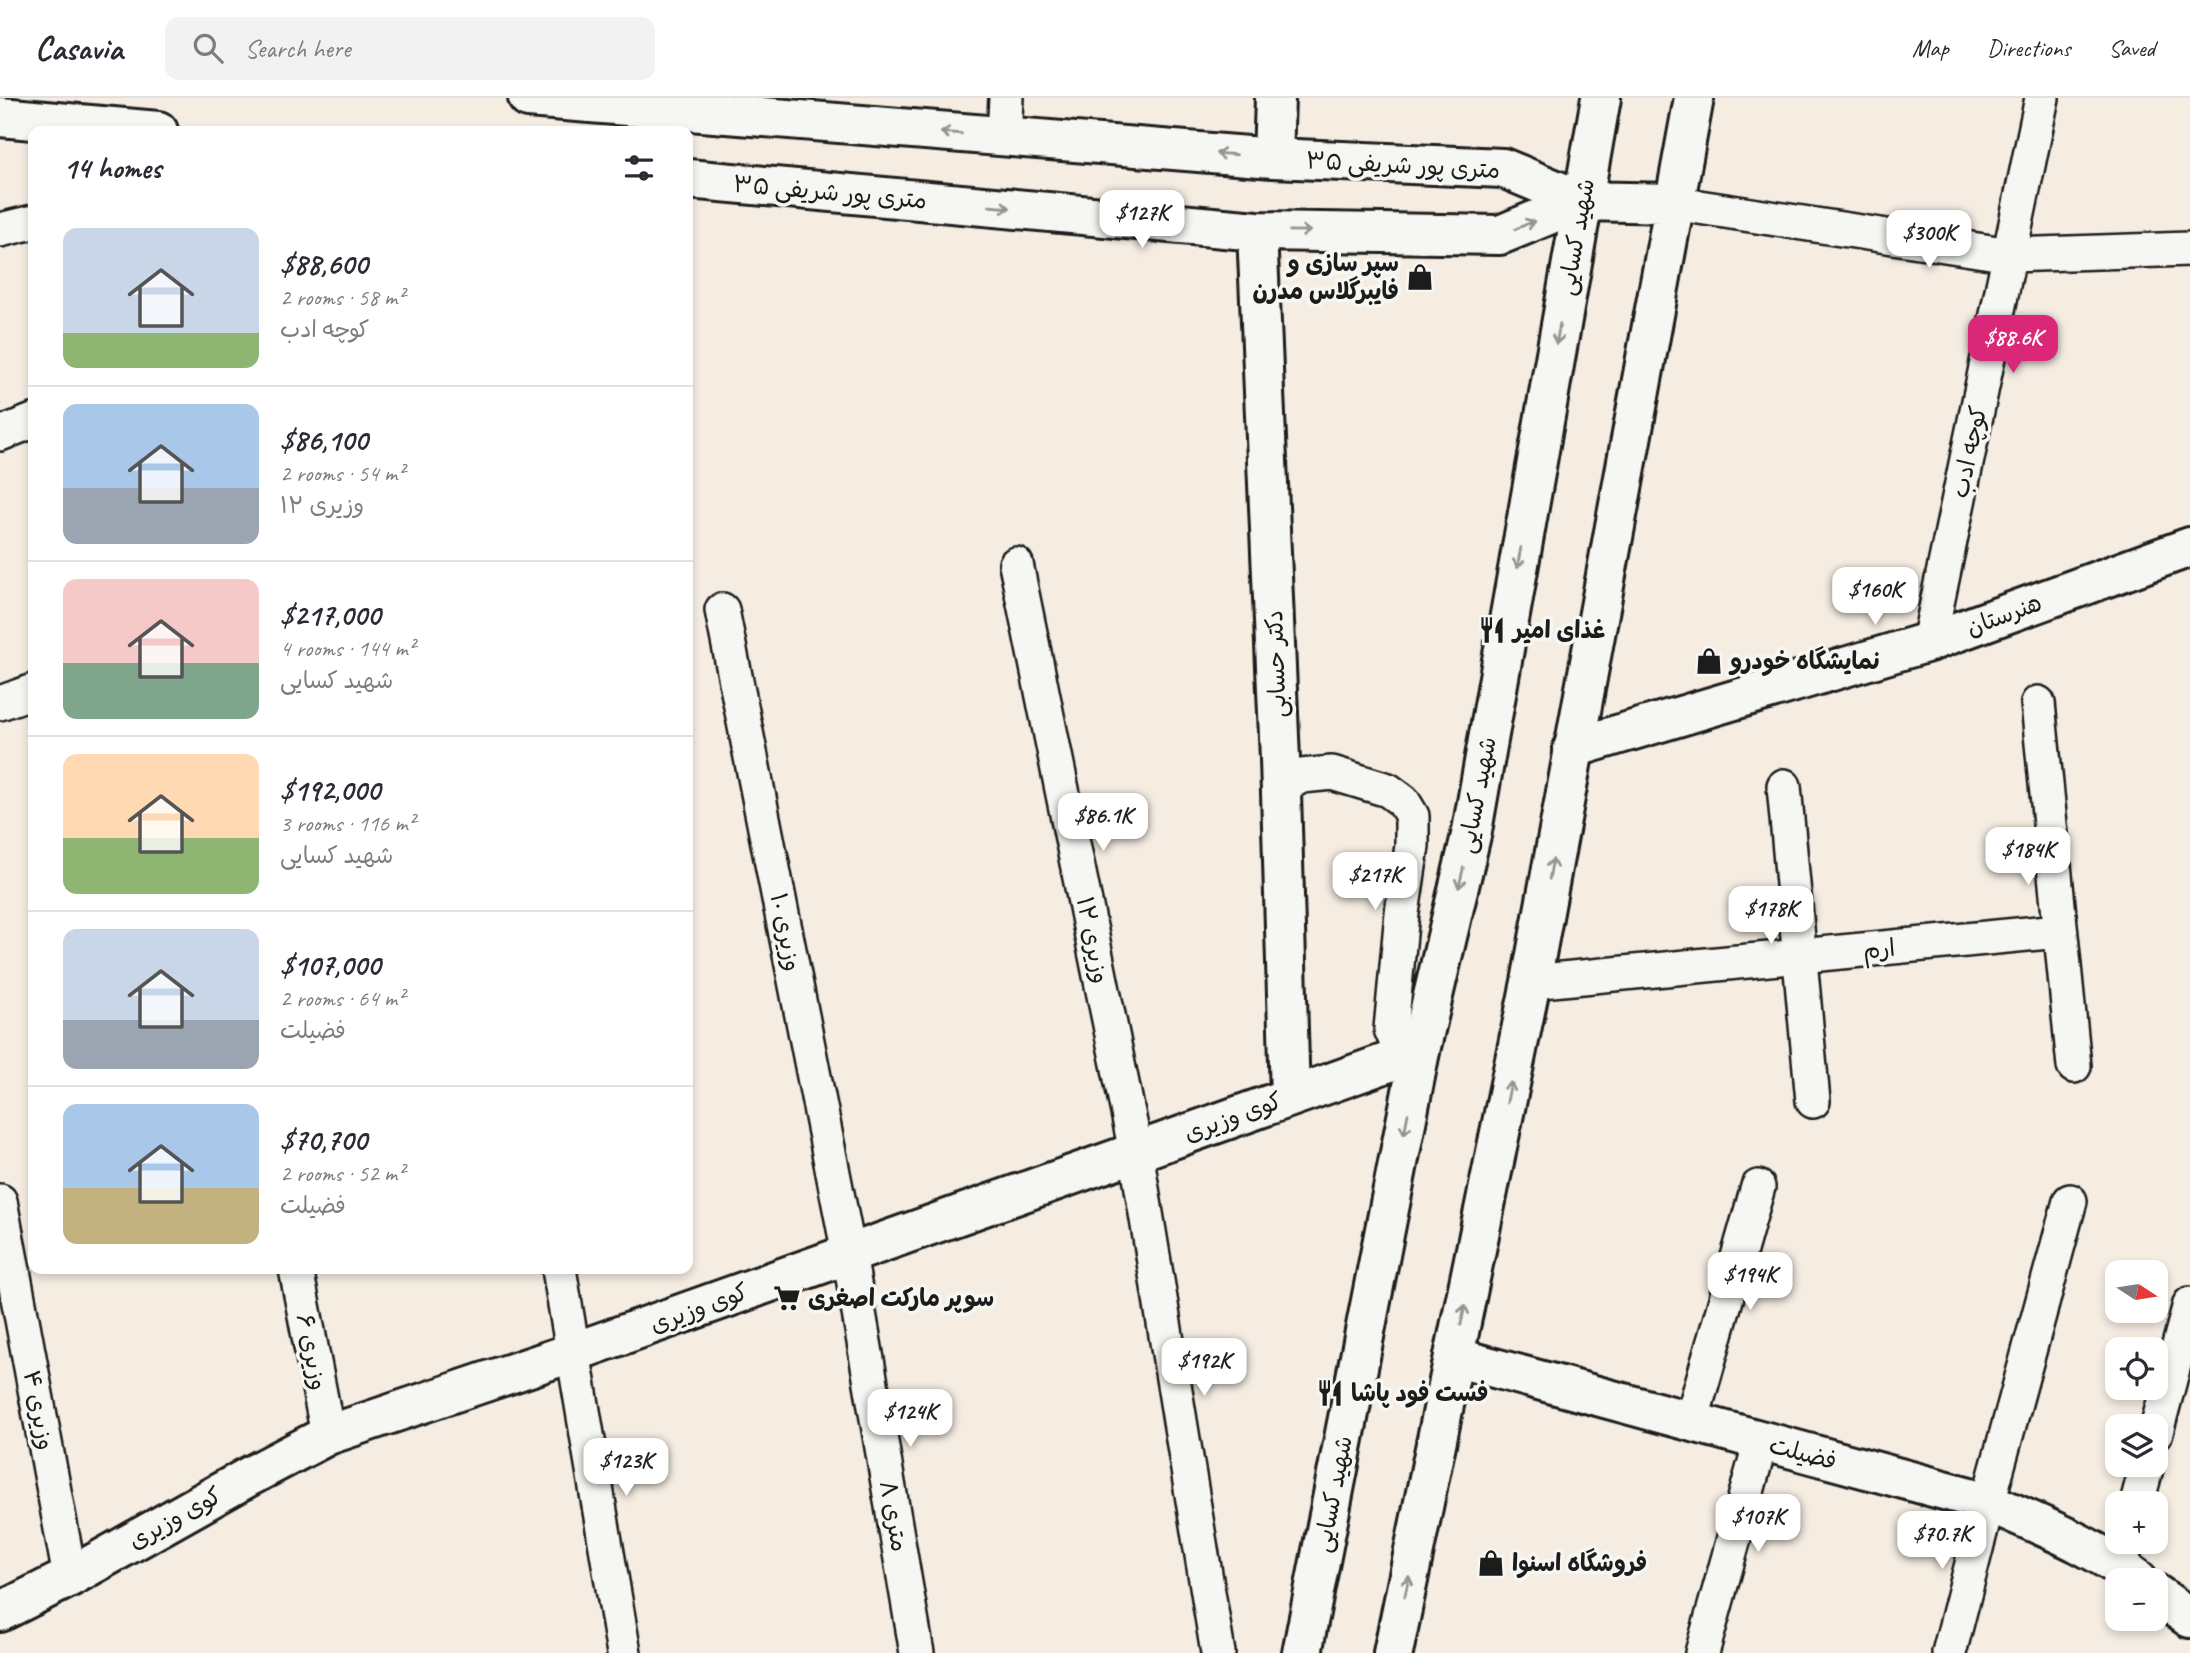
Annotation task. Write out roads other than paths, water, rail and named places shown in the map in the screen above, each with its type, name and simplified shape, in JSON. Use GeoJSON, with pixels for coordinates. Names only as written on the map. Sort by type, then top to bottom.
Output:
{"type":"FeatureCollection","features":[{"type":"Feature","properties":{"kind":"street","name":"۳۵ متری پور شریفی"},"geometry":{"type":"LineString","coordinates":[[528,98],[727,107],[1004,137],[1273,158],[1503,168],[1582,201]]}},
{"type":"Feature","properties":{"kind":"street"},"geometry":{"type":"LineString","coordinates":[[1004,137],[1006,98]]}},
{"type":"Feature","properties":{"kind":"street"},"geometry":{"type":"LineString","coordinates":[[1273,158],[1275,98]]}},
{"type":"Feature","properties":{"kind":"street","name":"شهید کسایی"},"geometry":{"type":"LineString","coordinates":[[1302,1653],[1413,1060],[1472,831],[1601,98]]}},
{"type":"Feature","properties":{"kind":"street"},"geometry":{"type":"LineString","coordinates":[[1393,1653],[1531,982],[1694,98]]}},
{"type":"Feature","properties":{"kind":"street","name":"کوچه ادب"},"geometry":{"type":"LineString","coordinates":[[1929,642],[2042,98]]}},
{"type":"Feature","properties":{"kind":"street"},"geometry":{"type":"LineString","coordinates":[[0,117],[102,126]]}},
{"type":"Feature","properties":{"kind":"street","name":"۳۵ متری پور شریفی"},"geometry":{"type":"LineString","coordinates":[[693,179],[1257,230],[1500,235],[1582,201]]}},
{"type":"Feature","properties":{"kind":"street"},"geometry":{"type":"LineString","coordinates":[[1582,201],[1673,203],[2010,255],[2190,249]]}},
{"type":"Feature","properties":{"kind":"street"},"geometry":{"type":"LineString","coordinates":[[0,230],[28,223]]}},
{"type":"Feature","properties":{"kind":"street","name":"دکتر حسابی"},"geometry":{"type":"LineString","coordinates":[[1257,230],[1281,787],[1290,1097]]}},
{"type":"Feature","properties":{"kind":"street"},"geometry":{"type":"LineString","coordinates":[[0,434],[28,423]]}},
{"type":"Feature","properties":{"kind":"street","name":"هنرستان"},"geometry":{"type":"LineString","coordinates":[[1573,748],[1929,642],[2190,547]]}},
{"type":"Feature","properties":{"kind":"street","name":"وزيری ۱۲"},"geometry":{"type":"LineString","coordinates":[[1016,564],[1136,1152],[1219,1653]]}},
{"type":"Feature","properties":{"kind":"street","name":"وزیری ۱۰"},"geometry":{"type":"LineString","coordinates":[[722,610],[849,1254]]}},
{"type":"Feature","properties":{"kind":"street"},"geometry":{"type":"LineString","coordinates":[[0,703],[28,693]]}},
{"type":"Feature","properties":{"kind":"street"},"geometry":{"type":"LineString","coordinates":[[2038,703],[2074,1066]]}},
{"type":"Feature","properties":{"kind":"street"},"geometry":{"type":"LineString","coordinates":[[1281,787],[1302,776],[1332,773],[1388,790],[1404,801],[1412,816],[1412,845],[1402,913],[1391,1029],[1413,1060]]}},
{"type":"Feature","properties":{"kind":"street"},"geometry":{"type":"LineString","coordinates":[[1784,786],[1813,1101]]}},
{"type":"Feature","properties":{"kind":"street","name":"ارم"},"geometry":{"type":"LineString","coordinates":[[1531,982],[2059,931]]}},
{"type":"Feature","properties":{"kind":"street","name":"کوی وزیری"},"geometry":{"type":"LineString","coordinates":[[0,1612],[70,1577],[328,1435],[574,1352],[1290,1097],[1413,1060]]}},
{"type":"Feature","properties":{"kind":"street"},"geometry":{"type":"LineString","coordinates":[[1691,1422],[1758,1187]]}},
{"type":"Feature","properties":{"kind":"street","name":"وزیری ۴"},"geometry":{"type":"LineString","coordinates":[[0,1201],[70,1577]]}},
{"type":"Feature","properties":{"kind":"street"},"geometry":{"type":"LineString","coordinates":[[1949,1653],[2070,1201]]}},
{"type":"Feature","properties":{"kind":"street","name":"متری ۸"},"geometry":{"type":"LineString","coordinates":[[849,1254],[917,1653]]}},
{"type":"Feature","properties":{"kind":"street","name":"وزیری ۶"},"geometry":{"type":"LineString","coordinates":[[297,1274],[328,1435]]}},
{"type":"Feature","properties":{"kind":"street"},"geometry":{"type":"LineString","coordinates":[[560,1274],[624,1653]]}},
{"type":"Feature","properties":{"kind":"street"},"geometry":{"type":"LineString","coordinates":[[2161,1414],[2190,1304]]}},
{"type":"Feature","properties":{"kind":"street","name":"فضیلت"},"geometry":{"type":"LineString","coordinates":[[1454,1357],[1988,1502],[2128,1563]]}},
{"type":"Feature","properties":{"kind":"street"},"geometry":{"type":"LineString","coordinates":[[1702,1653],[1760,1441]]}},
{"type":"Feature","properties":{"kind":"street"},"geometry":{"type":"LineString","coordinates":[[2168,1602],[2190,1618]]}},
{"type":"Feature","properties":{"kind":"place","name":"سپر سازی و فایبرگلاس مدرن"},"geometry":{"type":"Point","coordinates":[1420,277]}},
{"type":"Feature","properties":{"kind":"place","name":"غذای امیر"},"geometry":{"type":"Point","coordinates":[1492,630]}},
{"type":"Feature","properties":{"kind":"place","name":"نمایشگاه خودرو"},"geometry":{"type":"Point","coordinates":[1709,661]}},
{"type":"Feature","properties":{"kind":"place","name":"سوپر مارکت اصغری"},"geometry":{"type":"Point","coordinates":[787,1298]}},
{"type":"Feature","properties":{"kind":"place","name":"فست فود پاشا"},"geometry":{"type":"Point","coordinates":[1330,1393]}},
{"type":"Feature","properties":{"kind":"place","name":"فروشگاه اسنوا"},"geometry":{"type":"Point","coordinates":[1491,1563]}}]}
